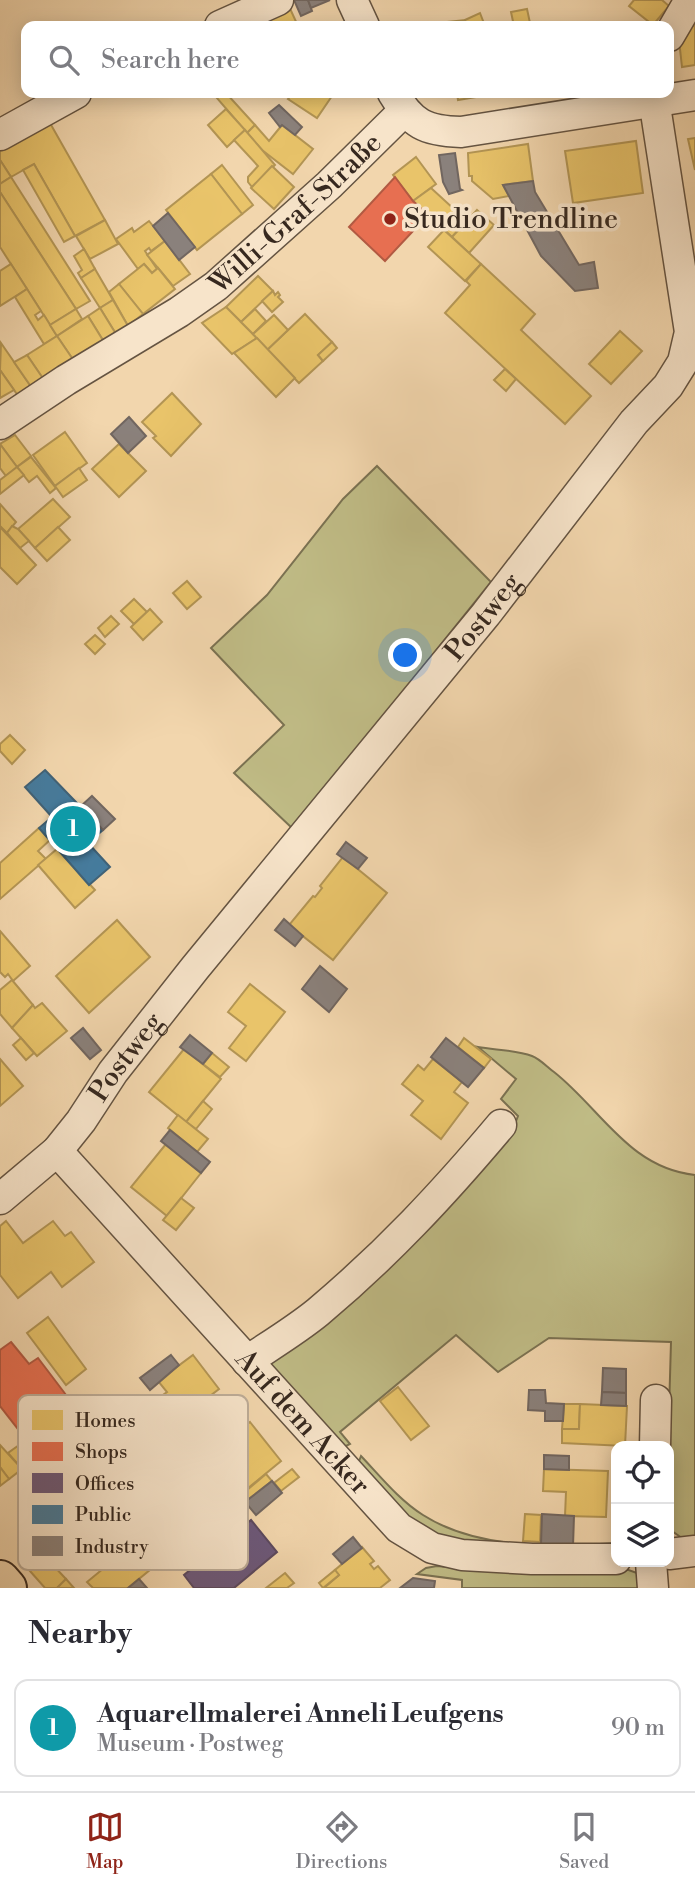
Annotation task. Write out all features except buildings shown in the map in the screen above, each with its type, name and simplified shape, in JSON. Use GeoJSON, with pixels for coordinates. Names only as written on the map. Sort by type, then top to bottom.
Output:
{"type":"FeatureCollection","features":[{"type":"Feature","properties":{"kind":"main road"},"geometry":{"type":"LineString","coordinates":[[0,1580],[7,1588]]}},
{"type":"Feature","properties":{"kind":"street"},"geometry":{"type":"LineString","coordinates":[[231,21],[278,0]]}},
{"type":"Feature","properties":{"kind":"street"},"geometry":{"type":"LineString","coordinates":[[352,0],[362,21]]}},
{"type":"Feature","properties":{"kind":"street"},"geometry":{"type":"LineString","coordinates":[[674,27],[690,0]]}},
{"type":"Feature","properties":{"kind":"street","name":"Willi-Graf-Straße"},"geometry":{"type":"LineString","coordinates":[[674,96],[695,95]]}},
{"type":"Feature","properties":{"kind":"street"},"geometry":{"type":"LineString","coordinates":[[0,135],[67,98]]}},
{"type":"Feature","properties":{"kind":"street","name":"Willi-Graf-Straße"},"geometry":{"type":"LineString","coordinates":[[0,424],[216,286],[329,185],[399,102],[412,119],[431,129],[461,132],[648,98]]}},
{"type":"Feature","properties":{"kind":"street","name":"Postweg"},"geometry":{"type":"LineString","coordinates":[[0,1199],[57,1151],[81,1121],[113,1072],[195,968],[486,614],[634,422],[678,373],[688,347],[690,332],[653,98]]}},
{"type":"Feature","properties":{"kind":"street"},"geometry":{"type":"LineString","coordinates":[[247,1361],[317,1312],[401,1238],[501,1125]]}},
{"type":"Feature","properties":{"kind":"street","name":"Auf dem Acker"},"geometry":{"type":"LineString","coordinates":[[57,1151],[399,1528],[432,1549],[462,1555],[532,1559],[611,1559]]}},
{"type":"Feature","properties":{"kind":"street"},"geometry":{"type":"LineString","coordinates":[[654,1441],[656,1400]]}},
{"type":"Feature","properties":{"kind":"street"},"geometry":{"type":"LineString","coordinates":[[674,1553],[695,1551]]}},
{"type":"Feature","properties":{"kind":"street"},"geometry":{"type":"LineString","coordinates":[[651,1567],[653,1588]]}},
{"type":"Feature","properties":{"kind":"shaded area"},"geometry":{"type":"Polygon","coordinates":[[[377,466],[491,582],[293,829],[234,773],[284,725],[211,648],[267,595],[343,499],[377,466]]]}},
{"type":"Feature","properties":{"kind":"shaded area"},"geometry":{"type":"Polygon","coordinates":[[[478,1047],[519,1052],[535,1057],[571,1087],[634,1149],[672,1170],[695,1175],[695,1540],[682,1538],[674,1532],[674,1441],[668,1441],[671,1342],[549,1338],[498,1372],[456,1335],[340,1432],[350,1444],[344,1447],[270,1370],[270,1362],[511,1134],[518,1116],[501,1099],[516,1079],[478,1047]]]}},
{"type":"Feature","properties":{"kind":"shaded area"},"geometry":{"type":"Polygon","coordinates":[[[361,1456],[414,1509],[468,1535],[517,1544],[611,1543],[611,1548],[444,1541],[407,1519],[358,1464],[361,1456]]]}},
{"type":"Feature","properties":{"kind":"shaded area"},"geometry":{"type":"Polygon","coordinates":[[[437,1566],[468,1569],[623,1568],[637,1573],[645,1588],[462,1588],[462,1580],[417,1574],[426,1568],[437,1566]]]}},
{"type":"Feature","properties":{"kind":"place","name":"Studio Trendline"},"geometry":{"type":"Point","coordinates":[390,219]}},
{"type":"Feature","properties":{"kind":"place","name":"Aquarellmalerei Anneli Leufgens"},"geometry":{"type":"Point","coordinates":[73,829]}}]}
